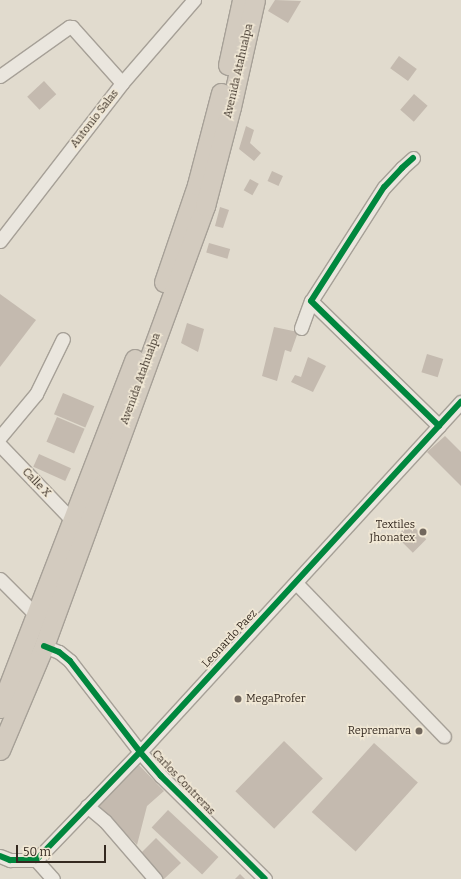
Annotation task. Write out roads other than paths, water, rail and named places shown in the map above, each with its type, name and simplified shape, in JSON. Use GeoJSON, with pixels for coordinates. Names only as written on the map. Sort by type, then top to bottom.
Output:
{"type":"FeatureCollection","features":[{"type":"Feature","properties":{"kind":"highway","name":"Avenida Atahualpa"},"geometry":{"type":"LineString","coordinates":[[0,708],[161,291],[194,192],[225,77],[242,0]]}},
{"type":"Feature","properties":{"kind":"highway","name":"Avenida Atahualpa"},"geometry":{"type":"LineString","coordinates":[[0,750],[44,646],[205,206],[231,107],[255,0]]}},
{"type":"Feature","properties":{"kind":"street","name":"Antonio Salas"},"geometry":{"type":"LineString","coordinates":[[0,241],[122,83],[194,0]]}},
{"type":"Feature","properties":{"kind":"street"},"geometry":{"type":"LineString","coordinates":[[0,76],[69,27],[72,27],[122,83]]}},
{"type":"Feature","properties":{"kind":"street"},"geometry":{"type":"LineString","coordinates":[[301,328],[311,301],[384,187],[414,158]]}},
{"type":"Feature","properties":{"kind":"street"},"geometry":{"type":"LineString","coordinates":[[311,301],[439,426]]}},
{"type":"Feature","properties":{"kind":"street"},"geometry":{"type":"LineString","coordinates":[[0,437],[36,394],[63,338]]}},
{"type":"Feature","properties":{"kind":"street","name":"Leonardo Paez"},"geometry":{"type":"LineString","coordinates":[[36,860],[140,752],[461,402]]}},
{"type":"Feature","properties":{"kind":"street","name":"Calle X"},"geometry":{"type":"LineString","coordinates":[[0,445],[73,521]]}},
{"type":"Feature","properties":{"kind":"street"},"geometry":{"type":"LineString","coordinates":[[0,579],[36,615]]}},
{"type":"Feature","properties":{"kind":"street"},"geometry":{"type":"LineString","coordinates":[[296,583],[444,736]]}},
{"type":"Feature","properties":{"kind":"street","name":"Carlos Contreras"},"geometry":{"type":"LineString","coordinates":[[44,646],[59,652],[70,661],[140,752],[161,776],[265,879]]}},
{"type":"Feature","properties":{"kind":"street"},"geometry":{"type":"LineString","coordinates":[[88,806],[104,821],[155,879]]}},
{"type":"Feature","properties":{"kind":"street"},"geometry":{"type":"LineString","coordinates":[[0,856],[10,860],[36,860],[53,879]]}},
{"type":"Feature","properties":{"kind":"place","name":"Textiles Jhonatex"},"geometry":{"type":"Point","coordinates":[423,532]}},
{"type":"Feature","properties":{"kind":"place","name":"MegaProfer"},"geometry":{"type":"Point","coordinates":[238,699]}},
{"type":"Feature","properties":{"kind":"place","name":"Repremarva"},"geometry":{"type":"Point","coordinates":[419,731]}}]}
